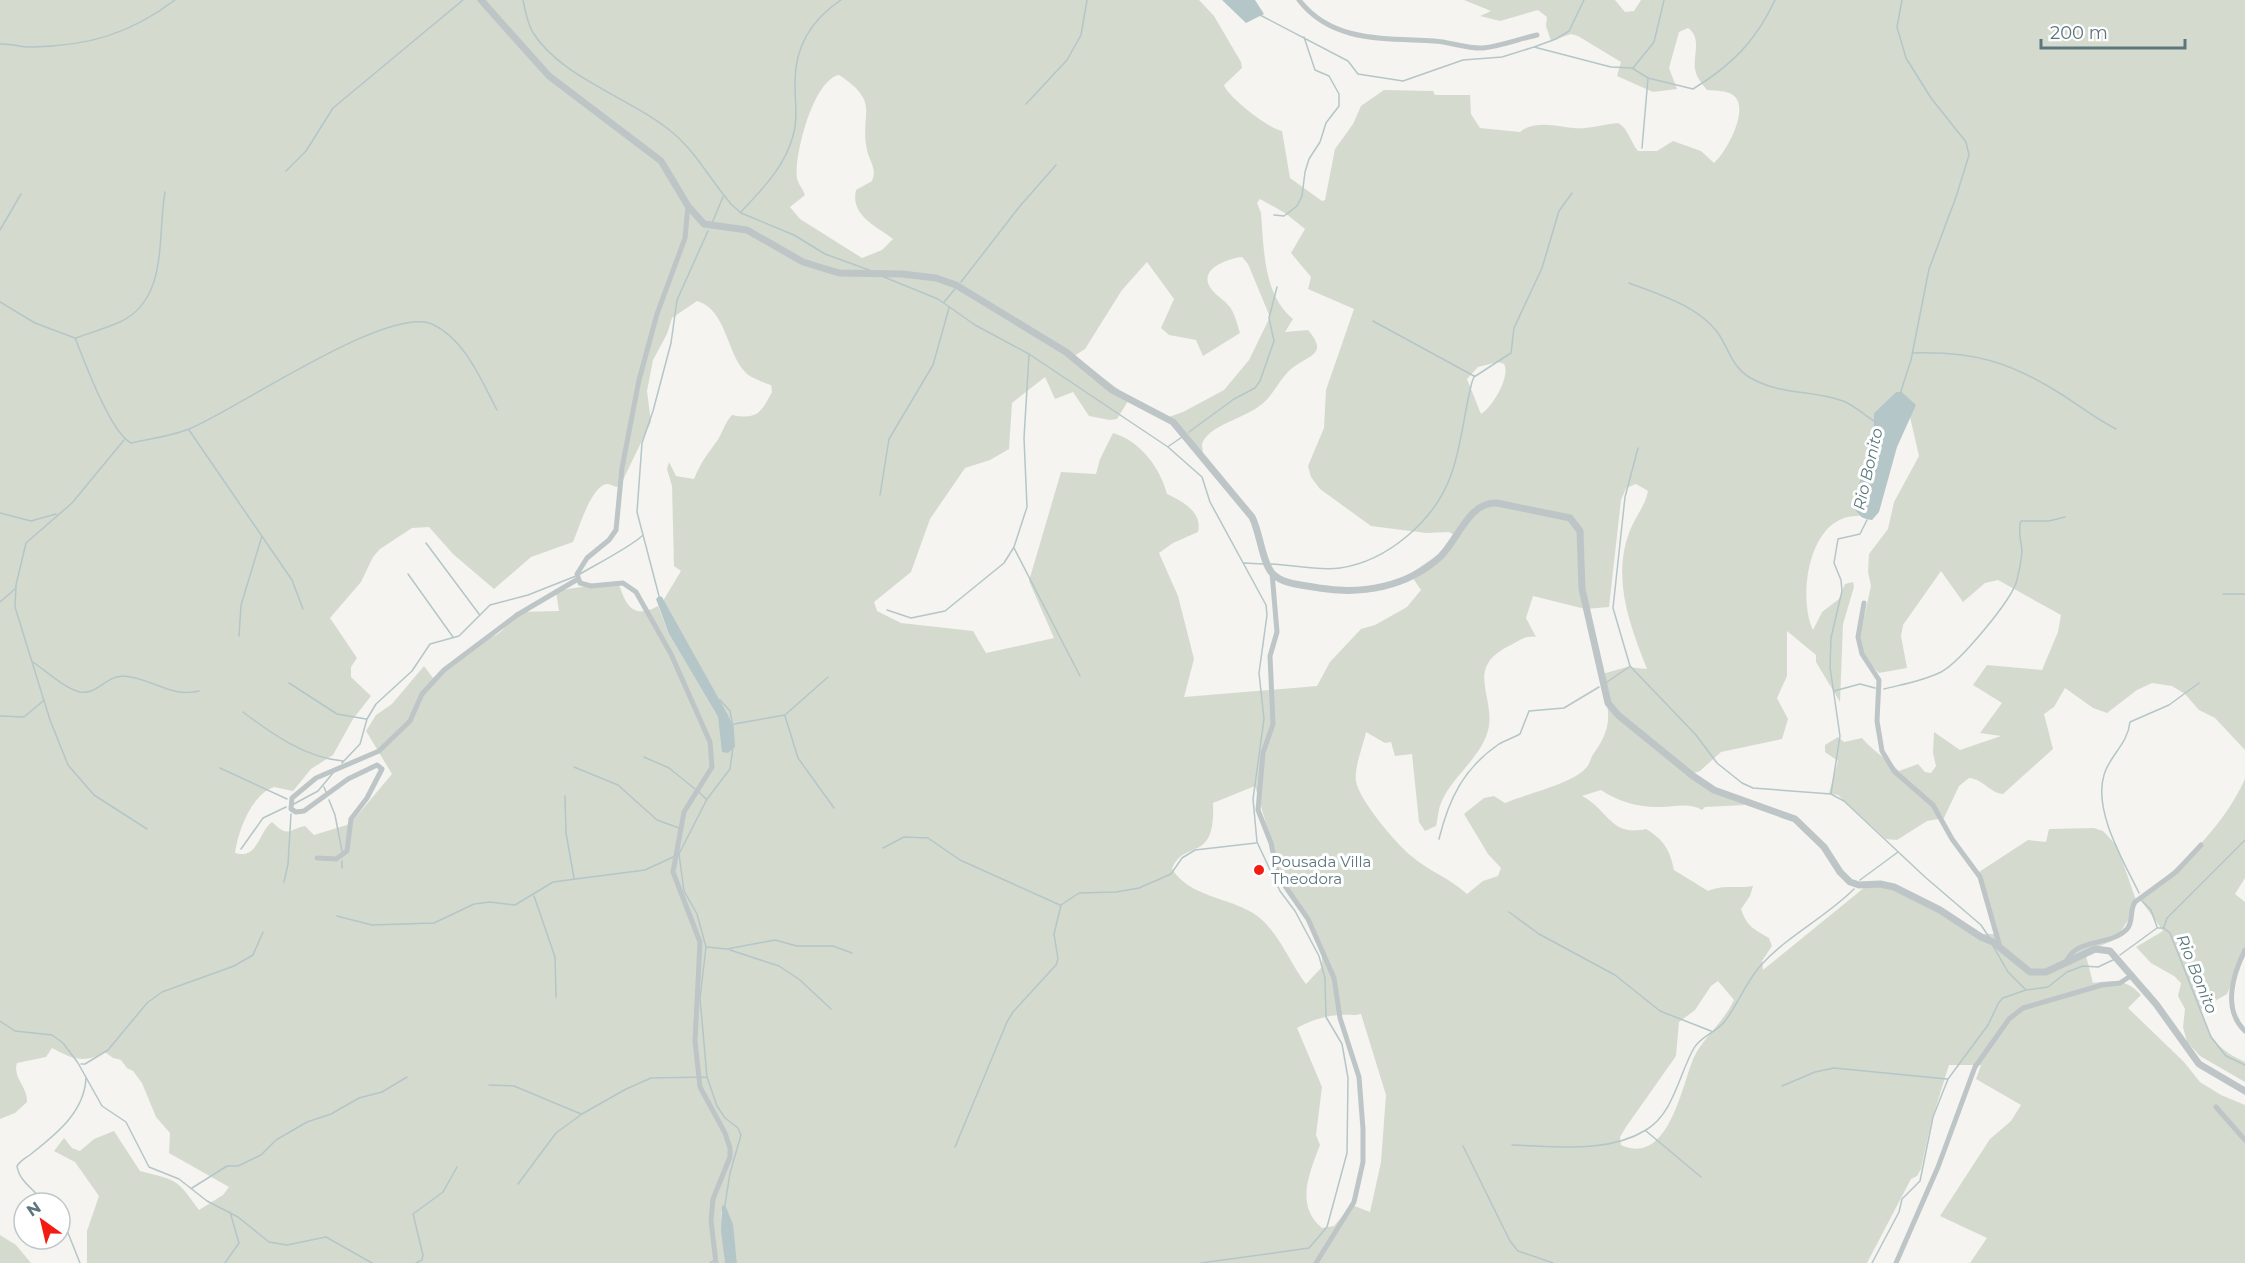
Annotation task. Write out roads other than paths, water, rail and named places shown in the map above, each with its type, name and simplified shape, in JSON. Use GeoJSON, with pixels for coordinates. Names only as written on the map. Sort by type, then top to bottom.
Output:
{"type":"FeatureCollection","features":[{"type":"Feature","properties":{"kind":"street"},"geometry":{"type":"LineString","coordinates":[[481,0],[549,76],[661,161],[688,206],[704,224],[747,230],[803,262],[839,273],[902,274],[936,278],[956,285],[1066,352],[1112,390],[1173,422],[1252,517],[1272,573],[1277,632],[1270,656],[1273,724],[1263,753],[1258,810],[1271,843],[1278,876],[1308,919],[1334,978],[1340,1018],[1359,1077],[1364,1151],[1354,1202],[1316,1263]]}},
{"type":"Feature","properties":{"kind":"street"},"geometry":{"type":"LineString","coordinates":[[1299,0],[1321,22],[1349,34],[1371,39],[1433,41],[1481,48],[1537,35]]}},
{"type":"Feature","properties":{"kind":"street"},"geometry":{"type":"LineString","coordinates":[[688,206],[685,237],[657,314],[639,380],[622,468],[616,530],[609,540],[583,563],[577,574],[578,579],[586,586],[623,583],[636,592],[671,654],[702,722],[711,749],[713,761],[710,771],[684,812],[673,872],[700,942],[695,1041],[700,1087],[725,1133],[730,1149],[730,1157],[713,1199],[711,1221],[716,1263]]}},
{"type":"Feature","properties":{"kind":"street"},"geometry":{"type":"LineString","coordinates":[[1272,573],[1287,582],[1327,589],[1377,589],[1398,583],[1434,561],[1456,538],[1475,510],[1486,504],[1502,504],[1570,518],[1580,531],[1582,589],[1606,697],[1618,715],[1714,790],[1802,823],[1828,851],[1840,872],[1850,882],[1859,885],[1880,884],[1894,887],[1940,910],[1991,941],[2030,972],[2046,972],[2095,949],[2106,949],[2120,960],[2194,1058],[2205,1069],[2245,1091]]}},
{"type":"Feature","properties":{"kind":"street"},"geometry":{"type":"LineString","coordinates":[[317,858],[336,859],[347,851],[351,819],[367,798],[382,769],[377,765],[360,772],[304,811],[296,812],[291,809],[292,798],[316,778],[379,751],[390,737],[410,721],[422,694],[444,670],[518,615],[578,579]]}},
{"type":"Feature","properties":{"kind":"street"},"geometry":{"type":"LineString","coordinates":[[1864,603],[1858,637],[1862,654],[1878,680],[1877,721],[1882,751],[1894,771],[1933,805],[1952,839],[1980,878],[1986,892],[2000,947]]}},
{"type":"Feature","properties":{"kind":"street"},"geometry":{"type":"LineString","coordinates":[[2066,962],[2071,954],[2081,947],[2111,939],[2126,930],[2130,924],[2131,908],[2135,902],[2176,872],[2201,845]]}},
{"type":"Feature","properties":{"kind":"street"},"geometry":{"type":"LineString","coordinates":[[2245,950],[2236,971],[2231,994],[2235,1016],[2245,1031]]}},
{"type":"Feature","properties":{"kind":"street"},"geometry":{"type":"LineString","coordinates":[[1896,1263],[1938,1167],[1975,1067],[2009,1019],[2023,1008],[2092,987],[2120,983],[2132,975]]}},
{"type":"Feature","properties":{"kind":"street"},"geometry":{"type":"LineString","coordinates":[[2216,1107],[2245,1140]]}},
{"type":"Feature","properties":{"kind":"water"},"geometry":{"type":"Polygon","coordinates":[[[1222,0],[1255,0],[1264,14],[1246,23],[1222,0]]]}},
{"type":"Feature","properties":{"kind":"water"},"geometry":{"type":"Polygon","coordinates":[[[1896,392],[1902,392],[1916,405],[1897,447],[1879,512],[1872,520],[1865,519],[1853,506],[1873,433],[1874,413],[1896,392]]]}},
{"type":"Feature","properties":{"kind":"water"},"geometry":{"type":"Polygon","coordinates":[[[659,596],[662,597],[729,717],[734,729],[735,747],[728,753],[722,752],[718,717],[669,634],[656,599],[659,596]]]}},
{"type":"Feature","properties":{"kind":"water"},"geometry":{"type":"Polygon","coordinates":[[[725,1205],[733,1224],[737,1263],[725,1263],[721,1231],[722,1206],[725,1205]]]}},
{"type":"Feature","properties":{"kind":"waterway"},"geometry":{"type":"LineString","coordinates":[[0,44],[32,47],[90,41],[142,22],[175,0]]}},
{"type":"Feature","properties":{"kind":"waterway"},"geometry":{"type":"LineString","coordinates":[[286,171],[306,151],[333,108],[463,0]]}},
{"type":"Feature","properties":{"kind":"waterway"},"geometry":{"type":"LineString","coordinates":[[523,0],[530,27],[544,47],[578,75],[638,109],[673,133],[689,149],[731,204],[741,213],[794,235],[825,254],[869,270]]}},
{"type":"Feature","properties":{"kind":"waterway"},"geometry":{"type":"LineString","coordinates":[[741,212],[772,177],[789,147],[795,124],[795,71],[806,36],[821,16],[841,0]]}},
{"type":"Feature","properties":{"kind":"waterway"},"geometry":{"type":"LineString","coordinates":[[1026,104],[1067,60],[1081,35],[1087,0]]}},
{"type":"Feature","properties":{"kind":"waterway"},"geometry":{"type":"LineString","coordinates":[[1260,15],[1348,61],[1358,74],[1403,81],[1463,60],[1502,57],[1556,39],[1569,31],[1584,0]]}},
{"type":"Feature","properties":{"kind":"waterway"},"geometry":{"type":"LineString","coordinates":[[1633,68],[1654,42],[1664,0]]}},
{"type":"Feature","properties":{"kind":"waterway"},"geometry":{"type":"LineString","coordinates":[[1534,47],[1611,67],[1632,68],[1648,78],[1693,89],[1720,71],[1742,51],[1760,28],[1775,0]]}},
{"type":"Feature","properties":{"kind":"waterway","name":"Rio Bonito"},"geometry":{"type":"LineString","coordinates":[[1900,394],[1911,360],[1929,269],[1969,155],[1966,142],[1931,98],[1906,58],[1897,27],[1902,0]]}},
{"type":"Feature","properties":{"kind":"waterway"},"geometry":{"type":"LineString","coordinates":[[1274,215],[1284,216],[1297,206],[1302,196],[1309,159],[1320,142],[1326,123],[1339,106],[1339,94],[1329,76],[1315,70],[1304,37]]}},
{"type":"Feature","properties":{"kind":"waterway"},"geometry":{"type":"LineString","coordinates":[[1642,148],[1648,78]]}},
{"type":"Feature","properties":{"kind":"waterway"},"geometry":{"type":"LineString","coordinates":[[961,282],[1020,206],[1056,165]]}},
{"type":"Feature","properties":{"kind":"waterway"},"geometry":{"type":"LineString","coordinates":[[76,338],[120,322],[136,312],[147,298],[158,265],[165,192]]}},
{"type":"Feature","properties":{"kind":"waterway"},"geometry":{"type":"LineString","coordinates":[[1271,564],[1323,569],[1358,564],[1375,557],[1408,536],[1434,508],[1444,492],[1455,464],[1474,377],[1511,353],[1514,328],[1542,268],[1559,211],[1572,193]]}},
{"type":"Feature","properties":{"kind":"waterway"},"geometry":{"type":"LineString","coordinates":[[0,230],[21,194]]}},
{"type":"Feature","properties":{"kind":"waterway"},"geometry":{"type":"LineString","coordinates":[[712,223],[723,197]]}},
{"type":"Feature","properties":{"kind":"waterway"},"geometry":{"type":"LineString","coordinates":[[659,596],[637,512],[642,443],[671,343],[677,300],[708,231]]}},
{"type":"Feature","properties":{"kind":"waterway"},"geometry":{"type":"LineString","coordinates":[[884,277],[938,299],[975,325],[1029,354],[1168,447],[1202,477],[1210,502],[1266,605],[1267,615],[1259,673],[1264,719],[1253,799],[1257,842],[1280,891],[1295,911],[1319,956],[1325,978],[1326,1017],[1342,1044],[1348,1078],[1347,1153],[1327,1227],[1309,1248],[1201,1263]]}},
{"type":"Feature","properties":{"kind":"waterway"},"geometry":{"type":"LineString","coordinates":[[1629,283],[1679,303],[1702,317],[1720,336],[1739,368],[1749,377],[1783,390],[1843,401],[1874,421]]}},
{"type":"Feature","properties":{"kind":"waterway"},"geometry":{"type":"LineString","coordinates":[[1189,432],[1234,399],[1255,388],[1260,381],[1274,341],[1269,318],[1277,287]]}},
{"type":"Feature","properties":{"kind":"waterway"},"geometry":{"type":"LineString","coordinates":[[944,302],[955,289]]}},
{"type":"Feature","properties":{"kind":"waterway"},"geometry":{"type":"LineString","coordinates":[[0,302],[35,323],[75,338],[107,411],[123,436],[131,443],[189,429],[348,344],[382,330],[411,322],[432,324],[454,340],[471,361],[497,410]]}},
{"type":"Feature","properties":{"kind":"waterway"},"geometry":{"type":"LineString","coordinates":[[880,495],[889,439],[933,365],[949,308]]}},
{"type":"Feature","properties":{"kind":"waterway"},"geometry":{"type":"LineString","coordinates":[[1373,321],[1474,376]]}},
{"type":"Feature","properties":{"kind":"waterway"},"geometry":{"type":"LineString","coordinates":[[1913,353],[1955,354],[2008,366],[2061,394],[2116,429]]}},
{"type":"Feature","properties":{"kind":"waterway"},"geometry":{"type":"LineString","coordinates":[[887,610],[911,618],[945,611],[1004,563],[1014,547],[1027,507],[1024,438],[1029,355]]}},
{"type":"Feature","properties":{"kind":"waterway"},"geometry":{"type":"LineString","coordinates":[[189,430],[292,580],[303,609]]}},
{"type":"Feature","properties":{"kind":"waterway"},"geometry":{"type":"LineString","coordinates":[[1169,446],[1182,437]]}},
{"type":"Feature","properties":{"kind":"waterway"},"geometry":{"type":"LineString","coordinates":[[124,440],[72,503],[26,543],[16,585],[15,607],[50,720],[68,765],[94,795],[147,829]]}},
{"type":"Feature","properties":{"kind":"waterway"},"geometry":{"type":"LineString","coordinates":[[1638,448],[1625,497],[1613,608],[1630,666],[1696,735],[1717,763],[1742,783],[1753,788],[1831,794],[1844,801],[1925,877],[1981,925],[1989,937]]}},
{"type":"Feature","properties":{"kind":"waterway"},"geometry":{"type":"LineString","coordinates":[[0,513],[31,521],[56,514]]}},
{"type":"Feature","properties":{"kind":"waterway"},"geometry":{"type":"LineString","coordinates":[[1884,689],[1934,675],[1950,666],[1996,615],[2013,589],[2022,553],[2021,521],[2049,521],[2065,517]]}},
{"type":"Feature","properties":{"kind":"waterway","name":"Rio Bonito"},"geometry":{"type":"LineString","coordinates":[[1831,794],[1840,736],[1830,667],[1831,638],[1842,591],[1841,580],[1834,563],[1838,539],[1860,534],[1867,520]]}},
{"type":"Feature","properties":{"kind":"waterway"},"geometry":{"type":"LineString","coordinates":[[239,636],[241,605],[262,536]]}},
{"type":"Feature","properties":{"kind":"waterway"},"geometry":{"type":"LineString","coordinates":[[580,574],[642,536]]}},
{"type":"Feature","properties":{"kind":"waterway"},"geometry":{"type":"LineString","coordinates":[[426,543],[479,614]]}},
{"type":"Feature","properties":{"kind":"waterway"},"geometry":{"type":"LineString","coordinates":[[1014,548],[1080,676]]}},
{"type":"Feature","properties":{"kind":"waterway"},"geometry":{"type":"LineString","coordinates":[[1244,563],[1263,564]]}},
{"type":"Feature","properties":{"kind":"waterway"},"geometry":{"type":"LineString","coordinates":[[408,574],[453,637]]}},
{"type":"Feature","properties":{"kind":"waterway"},"geometry":{"type":"LineString","coordinates":[[342,763],[360,744],[367,719],[376,704],[412,671],[430,644],[459,636],[490,605],[528,595],[576,576]]}},
{"type":"Feature","properties":{"kind":"waterway"},"geometry":{"type":"LineString","coordinates":[[0,602],[15,589]]}},
{"type":"Feature","properties":{"kind":"waterway"},"geometry":{"type":"LineString","coordinates":[[2223,594],[2245,594]]}},
{"type":"Feature","properties":{"kind":"waterway"},"geometry":{"type":"LineString","coordinates":[[33,662],[62,683],[80,692],[92,691],[112,679],[123,676],[179,692],[199,691]]}},
{"type":"Feature","properties":{"kind":"waterway"},"geometry":{"type":"LineString","coordinates":[[1607,682],[1629,667]]}},
{"type":"Feature","properties":{"kind":"waterway"},"geometry":{"type":"LineString","coordinates":[[734,724],[785,715],[828,677]]}},
{"type":"Feature","properties":{"kind":"waterway"},"geometry":{"type":"LineString","coordinates":[[289,683],[337,714],[366,719]]}},
{"type":"Feature","properties":{"kind":"waterway"},"geometry":{"type":"LineString","coordinates":[[2139,893],[2118,852],[2106,820],[2102,789],[2104,775],[2126,737],[2130,722],[2169,705],[2199,683]]}},
{"type":"Feature","properties":{"kind":"waterway"},"geometry":{"type":"LineString","coordinates":[[1834,691],[1860,684],[1875,688]]}},
{"type":"Feature","properties":{"kind":"waterway"},"geometry":{"type":"LineString","coordinates":[[1439,839],[1453,797],[1467,774],[1487,753],[1499,744],[1520,734],[1529,711],[1564,708],[1599,687]]}},
{"type":"Feature","properties":{"kind":"waterway"},"geometry":{"type":"LineString","coordinates":[[720,700],[730,711],[733,727]]}},
{"type":"Feature","properties":{"kind":"waterway"},"geometry":{"type":"LineString","coordinates":[[0,716],[24,717],[43,701]]}},
{"type":"Feature","properties":{"kind":"waterway"},"geometry":{"type":"LineString","coordinates":[[243,712],[290,744],[316,755],[343,761]]}},
{"type":"Feature","properties":{"kind":"waterway"},"geometry":{"type":"LineString","coordinates":[[785,716],[798,758],[834,808]]}},
{"type":"Feature","properties":{"kind":"waterway"},"geometry":{"type":"LineString","coordinates":[[725,1205],[730,1173],[741,1135],[738,1128],[725,1118],[717,1106],[707,1077],[700,998],[706,947],[697,914],[684,891],[679,854],[707,799],[730,769],[733,747]]}},
{"type":"Feature","properties":{"kind":"waterway"},"geometry":{"type":"LineString","coordinates":[[644,757],[669,768],[695,789]]}},
{"type":"Feature","properties":{"kind":"waterway"},"geometry":{"type":"LineString","coordinates":[[574,767],[618,785],[657,820],[679,828]]}},
{"type":"Feature","properties":{"kind":"waterway"},"geometry":{"type":"LineString","coordinates":[[220,768],[287,799]]}},
{"type":"Feature","properties":{"kind":"waterway"},"geometry":{"type":"LineString","coordinates":[[292,805],[318,791],[333,773]]}},
{"type":"Feature","properties":{"kind":"waterway"},"geometry":{"type":"LineString","coordinates":[[324,787],[326,792]]}},
{"type":"Feature","properties":{"kind":"waterway"},"geometry":{"type":"LineString","coordinates":[[699,792],[706,799]]}},
{"type":"Feature","properties":{"kind":"waterway"},"geometry":{"type":"LineString","coordinates":[[565,796],[566,833],[574,878]]}},
{"type":"Feature","properties":{"kind":"waterway"},"geometry":{"type":"LineString","coordinates":[[329,800],[335,815],[342,851]]}},
{"type":"Feature","properties":{"kind":"waterway"},"geometry":{"type":"LineString","coordinates":[[241,849],[263,818],[286,807]]}},
{"type":"Feature","properties":{"kind":"waterway"},"geometry":{"type":"LineString","coordinates":[[284,882],[288,864],[291,814]]}},
{"type":"Feature","properties":{"kind":"waterway"},"geometry":{"type":"LineString","coordinates":[[883,848],[904,837],[928,838],[960,860],[1060,905]]}},
{"type":"Feature","properties":{"kind":"waterway"},"geometry":{"type":"LineString","coordinates":[[2164,927],[2167,918],[2245,840]]}},
{"type":"Feature","properties":{"kind":"waterway"},"geometry":{"type":"LineString","coordinates":[[955,1147],[1007,1022],[1013,1012],[1056,965],[1058,959],[1054,934],[1061,905],[1079,893],[1116,892],[1139,888],[1171,874],[1182,858],[1195,850],[1256,843]]}},
{"type":"Feature","properties":{"kind":"waterway"},"geometry":{"type":"LineString","coordinates":[[1860,880],[1898,852]]}},
{"type":"Feature","properties":{"kind":"waterway"},"geometry":{"type":"LineString","coordinates":[[337,916],[372,925],[434,923],[474,904],[490,902],[515,905],[553,882],[645,870],[673,857]]}},
{"type":"Feature","properties":{"kind":"waterway"},"geometry":{"type":"LineString","coordinates":[[342,861],[342,868]]}},
{"type":"Feature","properties":{"kind":"waterway"},"geometry":{"type":"LineString","coordinates":[[1512,1145],[1598,1146],[1631,1138],[1646,1130],[1655,1123],[1670,1103],[1694,1048],[1725,1021],[1762,964],[1854,889]]}},
{"type":"Feature","properties":{"kind":"waterway"},"geometry":{"type":"LineString","coordinates":[[534,896],[555,957],[556,997]]}},
{"type":"Feature","properties":{"kind":"waterway"},"geometry":{"type":"LineString","coordinates":[[2142,901],[2151,910],[2157,927]]}},
{"type":"Feature","properties":{"kind":"waterway"},"geometry":{"type":"LineString","coordinates":[[1509,912],[1539,934],[1615,975],[1660,1011],[1711,1031]]}},
{"type":"Feature","properties":{"kind":"waterway","name":"Rio Bonito"},"geometry":{"type":"LineString","coordinates":[[2120,955],[2157,928],[2164,928],[2170,933],[2211,1037],[2226,1056],[2245,1065]]}},
{"type":"Feature","properties":{"kind":"waterway"},"geometry":{"type":"LineString","coordinates":[[81,1064],[85,1064],[108,1050],[147,1003],[162,992],[234,966],[253,955],[263,932]]}},
{"type":"Feature","properties":{"kind":"waterway"},"geometry":{"type":"LineString","coordinates":[[707,947],[727,949],[775,940],[797,946],[833,946],[852,953]]}},
{"type":"Feature","properties":{"kind":"waterway","name":"Rio Bonito"},"geometry":{"type":"LineString","coordinates":[[1993,946],[2008,972],[2026,990]]}},
{"type":"Feature","properties":{"kind":"waterway"},"geometry":{"type":"LineString","coordinates":[[730,950],[779,966],[800,980],[831,1009]]}},
{"type":"Feature","properties":{"kind":"waterway"},"geometry":{"type":"LineString","coordinates":[[1872,1263],[1899,1212],[1902,1199],[1920,1181],[1933,1117],[1948,1079],[1988,1025],[1999,1002],[2003,998],[2026,990],[2048,987],[2067,972],[2083,966],[2098,967],[2113,960]]}},
{"type":"Feature","properties":{"kind":"waterway"},"geometry":{"type":"LineString","coordinates":[[0,1021],[15,1031],[52,1035],[63,1043],[78,1063],[102,1106],[126,1122],[149,1167],[179,1179],[207,1201],[238,1217],[269,1242],[287,1245],[326,1237],[372,1263]]}},
{"type":"Feature","properties":{"kind":"waterway"},"geometry":{"type":"LineString","coordinates":[[1782,1086],[1815,1072],[1834,1068],[1947,1079]]}},
{"type":"Feature","properties":{"kind":"waterway"},"geometry":{"type":"LineString","coordinates":[[34,1191],[21,1177],[17,1166],[59,1130],[75,1111],[84,1090],[86,1077]]}},
{"type":"Feature","properties":{"kind":"waterway"},"geometry":{"type":"LineString","coordinates":[[192,1188],[227,1166],[238,1166],[261,1155],[276,1140],[307,1122],[331,1114],[359,1098],[382,1092],[407,1077]]}},
{"type":"Feature","properties":{"kind":"waterway"},"geometry":{"type":"LineString","coordinates":[[518,1184],[556,1133],[582,1114],[626,1089],[651,1078],[707,1077]]}},
{"type":"Feature","properties":{"kind":"waterway"},"geometry":{"type":"LineString","coordinates":[[489,1085],[514,1086],[581,1114]]}},
{"type":"Feature","properties":{"kind":"waterway"},"geometry":{"type":"LineString","coordinates":[[1646,1131],[1701,1177]]}},
{"type":"Feature","properties":{"kind":"waterway"},"geometry":{"type":"LineString","coordinates":[[1463,1146],[1510,1241],[1518,1251],[1553,1263]]}},
{"type":"Feature","properties":{"kind":"waterway"},"geometry":{"type":"LineString","coordinates":[[416,1263],[422,1260],[423,1255],[413,1214],[443,1192],[457,1167]]}},
{"type":"Feature","properties":{"kind":"waterway"},"geometry":{"type":"LineString","coordinates":[[225,1263],[239,1243],[230,1212]]}},
{"type":"Feature","properties":{"kind":"waterway"},"geometry":{"type":"LineString","coordinates":[[72,1243],[80,1263]]}},
{"type":"Feature","properties":{"kind":"waterway"},"geometry":{"type":"LineString","coordinates":[[710,1263],[715,1260]]}},
{"type":"Feature","properties":{"kind":"place","name":"Pousada Villa Theodora"},"geometry":{"type":"Point","coordinates":[1259,870]}}]}
